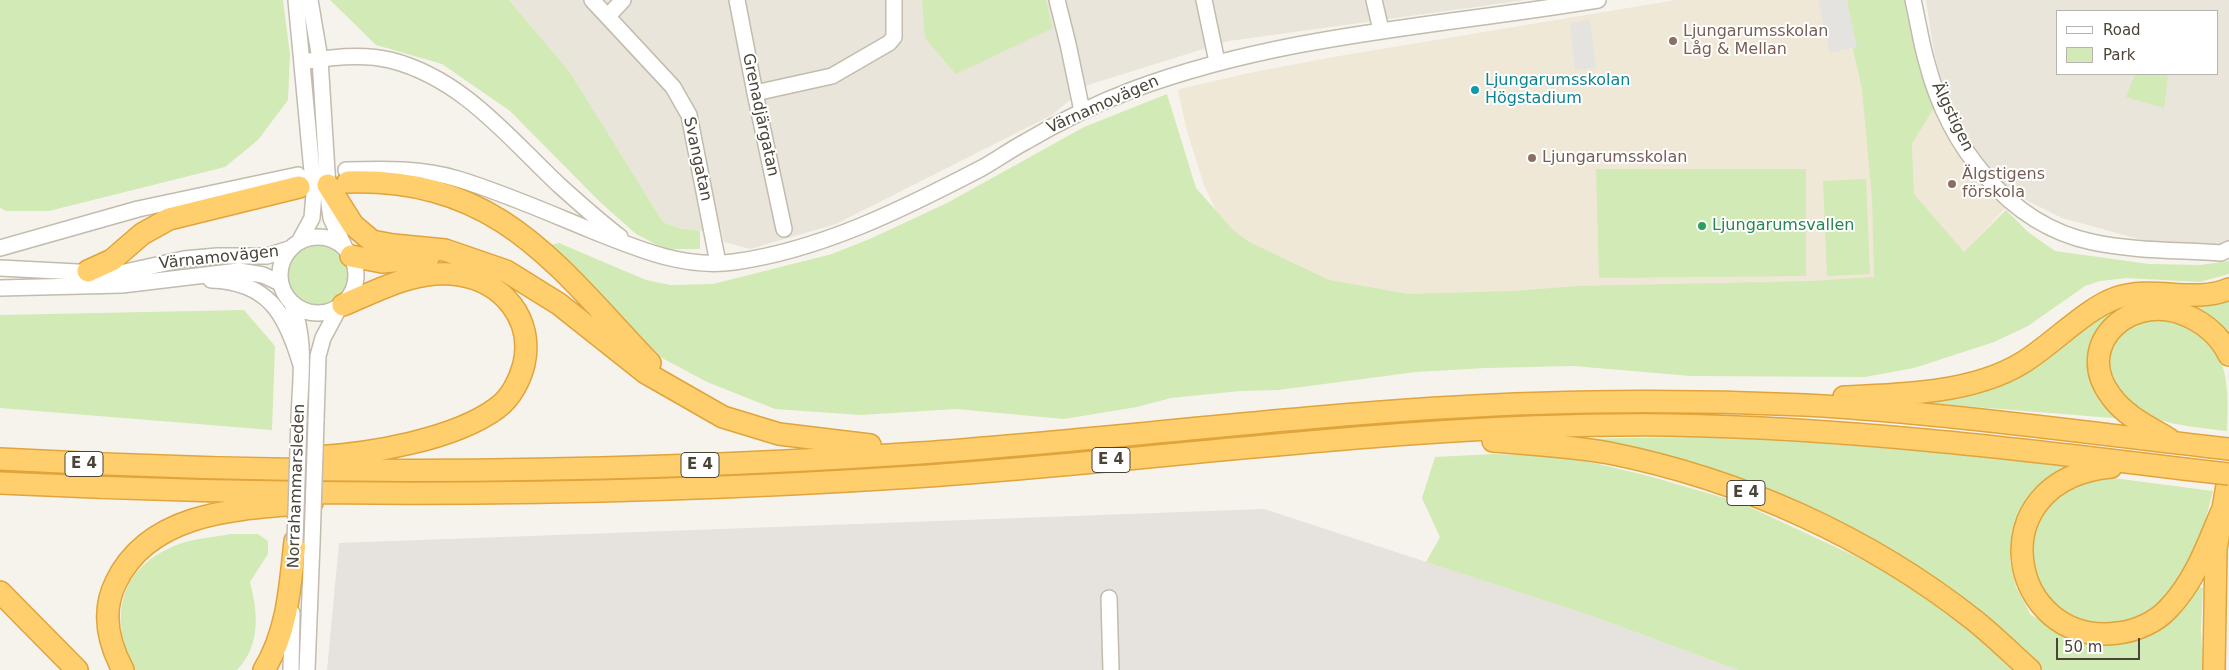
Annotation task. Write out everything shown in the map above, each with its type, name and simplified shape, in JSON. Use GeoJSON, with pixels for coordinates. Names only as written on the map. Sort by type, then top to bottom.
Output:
{"type":"FeatureCollection","features":[{"type":"Feature","properties":{"kind":"highway"},"geometry":{"type":"LineString","coordinates":[[680,394],[558,265],[508,223],[479,207],[441,192],[415,185],[341,179],[353,225],[372,241],[445,250],[506,271],[559,304],[646,373],[680,394],[722,416],[779,434],[865,445],[960,449]]}},
{"type":"Feature","properties":{"kind":"highway"},"geometry":{"type":"LineString","coordinates":[[88,271],[112,260],[142,234],[169,219],[299,181]]}},
{"type":"Feature","properties":{"kind":"highway"},"geometry":{"type":"LineString","coordinates":[[348,251],[382,262],[466,256]]}},
{"type":"Feature","properties":{"kind":"highway"},"geometry":{"type":"LineString","coordinates":[[168,466],[338,456],[392,447],[448,432],[478,420],[498,408],[512,391],[521,375],[527,341],[522,322],[506,297],[477,279],[458,274],[423,276],[386,286],[341,306]]}},
{"type":"Feature","properties":{"kind":"highway"},"geometry":{"type":"LineString","coordinates":[[1701,403],[1906,394],[1988,379],[2020,364],[2050,345],[2098,307],[2115,299],[2151,292],[2201,294],[2229,289]]}},
{"type":"Feature","properties":{"kind":"highway"},"geometry":{"type":"LineString","coordinates":[[2174,442],[2122,408],[2110,396],[2102,380],[2099,365],[2100,351],[2106,338],[2126,316],[2140,310],[2170,309],[2201,322],[2213,332],[2229,355]]}},
{"type":"Feature","properties":{"kind":"highway","name":"E 4"},"geometry":{"type":"LineString","coordinates":[[0,459],[168,466],[440,472],[690,465],[960,449],[1490,406],[1592,402],[1805,406],[1921,414],[2229,449]]}},
{"type":"Feature","properties":{"kind":"highway"},"geometry":{"type":"LineString","coordinates":[[1415,434],[1590,426],[1804,429],[1996,445],[2229,474],[2221,513],[2214,594],[2214,670]]}},
{"type":"Feature","properties":{"kind":"highway","name":"E 4"},"geometry":{"type":"LineString","coordinates":[[0,483],[442,494],[688,490],[918,477],[1415,434],[1543,445],[1609,454],[1694,475],[1778,505],[1839,534],[1905,571],[1974,620],[2030,670]]}},
{"type":"Feature","properties":{"kind":"highway"},"geometry":{"type":"LineString","coordinates":[[2143,464],[2083,471],[2046,492],[2034,506],[2025,523],[2022,540],[2022,560],[2027,582],[2038,601],[2068,625],[2106,635],[2128,632],[2149,623],[2167,611],[2194,574],[2221,513]]}},
{"type":"Feature","properties":{"kind":"highway"},"geometry":{"type":"LineString","coordinates":[[123,670],[114,653],[108,630],[112,591],[123,568],[141,547],[164,531],[195,519],[235,510],[442,494]]}},
{"type":"Feature","properties":{"kind":"highway"},"geometry":{"type":"LineString","coordinates":[[264,670],[273,654],[284,625],[303,542]]}},
{"type":"Feature","properties":{"kind":"highway"},"geometry":{"type":"LineString","coordinates":[[0,592],[77,670]]}},
{"type":"Feature","properties":{"kind":"street"},"geometry":{"type":"LineString","coordinates":[[296,0],[314,193],[312,218],[283,260],[280,271],[280,283],[292,304],[303,311],[315,314],[328,312],[341,306],[350,297],[356,282],[355,266],[332,218],[341,179],[310,0]]}},
{"type":"Feature","properties":{"kind":"street","name":"Svangatan"},"geometry":{"type":"LineString","coordinates":[[592,0],[674,87],[684,104],[689,115],[718,263]]}},
{"type":"Feature","properties":{"kind":"street"},"geometry":{"type":"LineString","coordinates":[[608,16],[623,0]]}},
{"type":"Feature","properties":{"kind":"street","name":"Grenadjärgatan"},"geometry":{"type":"LineString","coordinates":[[737,0],[784,229]]}},
{"type":"Feature","properties":{"kind":"street"},"geometry":{"type":"LineString","coordinates":[[755,93],[832,76],[889,43],[894,37],[894,0]]}},
{"type":"Feature","properties":{"kind":"street"},"geometry":{"type":"LineString","coordinates":[[1057,0],[1082,111]]}},
{"type":"Feature","properties":{"kind":"street"},"geometry":{"type":"LineString","coordinates":[[1204,0],[1217,62]]}},
{"type":"Feature","properties":{"kind":"street"},"geometry":{"type":"LineString","coordinates":[[1374,0],[1381,30]]}},
{"type":"Feature","properties":{"kind":"street","name":"Värnamovägen"},"geometry":{"type":"LineString","coordinates":[[559,185],[570,222],[631,246],[670,258],[718,263],[775,255],[836,235],[904,207],[981,168],[1082,111],[1171,76],[1217,62],[1277,48],[1381,30],[1484,18],[1598,0]]}},
{"type":"Feature","properties":{"kind":"street","name":"Älgstigen"},"geometry":{"type":"LineString","coordinates":[[1913,0],[1927,63],[1944,109],[1962,143],[1984,174],[2012,203],[2034,218],[2064,234],[2093,242],[2221,253],[2229,249]]}},
{"type":"Feature","properties":{"kind":"street","name":"Värnamovägen"},"geometry":{"type":"LineString","coordinates":[[303,62],[320,59],[375,58],[390,60],[438,79],[473,102],[505,130],[559,185],[631,246]]}},
{"type":"Feature","properties":{"kind":"street"},"geometry":{"type":"LineString","coordinates":[[341,179],[406,170],[455,178],[570,222]]}},
{"type":"Feature","properties":{"kind":"street"},"geometry":{"type":"LineString","coordinates":[[0,248],[138,208],[299,181]]}},
{"type":"Feature","properties":{"kind":"street"},"geometry":{"type":"LineString","coordinates":[[294,246],[310,237],[322,237],[334,240],[348,251]]}},
{"type":"Feature","properties":{"kind":"street","name":"Värnamovägen"},"geometry":{"type":"LineString","coordinates":[[0,268],[88,271],[116,274],[184,259],[217,256],[266,256],[294,246]]}},
{"type":"Feature","properties":{"kind":"street","name":"Värnamovägen"},"geometry":{"type":"LineString","coordinates":[[0,288],[92,286],[173,280],[239,272],[263,274],[280,283]]}},
{"type":"Feature","properties":{"kind":"street"},"geometry":{"type":"LineString","coordinates":[[173,280],[223,281],[239,284],[264,297],[287,324],[300,365]]}},
{"type":"Feature","properties":{"kind":"street","name":"Norrahammarsleden"},"geometry":{"type":"LineString","coordinates":[[292,304],[299,321],[302,340],[300,420],[307,670]]}},
{"type":"Feature","properties":{"kind":"street","name":"Norrahammarsleden"},"geometry":{"type":"LineString","coordinates":[[291,670],[316,421],[318,356],[323,338],[341,306]]}},
{"type":"Feature","properties":{"kind":"street"},"geometry":{"type":"LineString","coordinates":[[1109,598],[1112,670]]}},
{"type":"Feature","properties":{"kind":"shaded area"},"geometry":{"type":"Polygon","coordinates":[[[509,0],[922,0],[926,38],[1053,28],[1046,0],[1526,0],[1229,41],[1088,85],[1052,115],[836,224],[750,249],[724,242],[720,225],[700,231],[678,228],[663,222],[569,71],[509,0]]]}},
{"type":"Feature","properties":{"kind":"shaded area","name":"Ljungarumsskolan"},"geometry":{"type":"Polygon","coordinates":[[[1676,0],[1843,0],[1863,86],[1872,196],[1875,278],[1811,282],[1407,295],[1330,281],[1250,243],[1233,231],[1217,213],[1204,185],[1187,131],[1178,91],[1180,89],[1249,73],[1333,57],[1676,0]]]}},
{"type":"Feature","properties":{"kind":"shaded area"},"geometry":{"type":"Polygon","coordinates":[[[1818,0],[1847,0],[1857,47],[1830,53],[1818,0]]]}},
{"type":"Feature","properties":{"kind":"shaded area"},"geometry":{"type":"Polygon","coordinates":[[[1926,0],[2229,0],[2229,245],[2146,241],[2062,218],[2004,189],[1985,168],[1946,101],[1934,52],[1926,0]]]}},
{"type":"Feature","properties":{"kind":"shaded area"},"geometry":{"type":"Polygon","coordinates":[[[1590,20],[1596,68],[1575,70],[1570,23],[1590,20]]]}},
{"type":"Feature","properties":{"kind":"shaded area","name":"Älgstigens förskola"},"geometry":{"type":"Polygon","coordinates":[[[1939,100],[2009,204],[1964,253],[1914,195],[1912,144],[1939,100]]]}},
{"type":"Feature","properties":{"kind":"shaded area"},"geometry":{"type":"Polygon","coordinates":[[[1264,509],[1589,615],[1738,670],[327,670],[339,543],[1264,509]]]}},
{"type":"Feature","properties":{"kind":"green space"},"geometry":{"type":"Polygon","coordinates":[[[0,0],[283,0],[290,55],[288,100],[258,140],[225,167],[49,211],[6,211],[0,208],[0,0]]]}},
{"type":"Feature","properties":{"kind":"green space"},"geometry":{"type":"Polygon","coordinates":[[[330,0],[509,0],[569,71],[663,222],[678,228],[700,231],[700,249],[665,249],[636,234],[600,202],[510,111],[442,64],[376,45],[330,0]]]}},
{"type":"Feature","properties":{"kind":"green space"},"geometry":{"type":"Polygon","coordinates":[[[922,0],[1046,0],[1053,28],[956,74],[925,38],[922,0]]]}},
{"type":"Feature","properties":{"kind":"green space"},"geometry":{"type":"Polygon","coordinates":[[[1842,0],[1910,0],[1939,100],[1912,144],[1914,194],[1964,252],[2006,210],[2028,232],[2055,251],[2149,264],[2200,265],[2229,261],[2229,274],[2200,282],[2127,278],[2100,281],[2085,286],[2028,326],[1994,342],[1914,368],[1865,377],[1691,376],[1573,366],[1486,368],[1416,372],[1278,390],[1240,391],[1171,398],[1137,407],[1064,419],[956,409],[861,415],[775,409],[707,382],[662,358],[550,245],[559,243],[646,280],[670,285],[713,284],[832,254],[872,238],[947,203],[1084,127],[1167,94],[1196,188],[1233,230],[1249,242],[1329,280],[1408,294],[1513,291],[1579,286],[1812,281],[1874,277],[1872,199],[1862,89],[1842,0]]]}},
{"type":"Feature","properties":{"kind":"green space"},"geometry":{"type":"Polygon","coordinates":[[[2135,75],[2168,75],[2164,108],[2126,97],[2135,75]]]}},
{"type":"Feature","properties":{"kind":"green space","name":"Ljungarumsvallen"},"geometry":{"type":"Polygon","coordinates":[[[1596,169],[1806,169],[1806,276],[1599,278],[1596,169]]]}},
{"type":"Feature","properties":{"kind":"green space"},"geometry":{"type":"Polygon","coordinates":[[[1866,179],[1870,274],[1827,276],[1823,181],[1866,179]]]}},
{"type":"Feature","properties":{"kind":"green space"},"geometry":{"type":"Polygon","coordinates":[[[319,244],[331,247],[341,253],[347,263],[350,275],[347,287],[341,297],[331,303],[319,306],[307,303],[297,297],[291,287],[288,275],[291,263],[297,253],[307,247],[319,244]]]}},
{"type":"Feature","properties":{"kind":"green space"},"geometry":{"type":"Polygon","coordinates":[[[2229,296],[2229,341],[2174,302],[2093,346],[2091,360],[2092,380],[2101,395],[2125,419],[1901,401],[1964,389],[2107,308],[2229,296]]]}},
{"type":"Feature","properties":{"kind":"green space"},"geometry":{"type":"Polygon","coordinates":[[[244,310],[275,346],[272,430],[0,408],[0,315],[244,310]]]}},
{"type":"Feature","properties":{"kind":"green space"},"geometry":{"type":"Polygon","coordinates":[[[2157,314],[2194,327],[2206,336],[2214,347],[2220,359],[2227,387],[2227,431],[2174,424],[2147,416],[2127,405],[2119,394],[2107,372],[2113,335],[2157,314]]]}},
{"type":"Feature","properties":{"kind":"green space"},"geometry":{"type":"Polygon","coordinates":[[[1701,437],[1886,448],[2071,466],[2067,471],[2052,477],[2039,488],[2023,509],[2012,539],[2010,561],[2016,587],[2031,615],[2056,629],[2091,643],[2124,643],[2180,611],[2199,587],[2203,588],[2201,628],[2203,670],[2041,670],[2017,647],[1856,535],[1561,439],[1701,437]]]}},
{"type":"Feature","properties":{"kind":"green space"},"geometry":{"type":"Polygon","coordinates":[[[1494,454],[1568,457],[1649,476],[1741,503],[1874,565],[1943,607],[2014,670],[1738,670],[1589,615],[1426,562],[1440,537],[1422,498],[1435,457],[1494,454]]]}},
{"type":"Feature","properties":{"kind":"green space"},"geometry":{"type":"Polygon","coordinates":[[[2113,478],[2213,491],[2194,553],[2173,590],[2157,604],[2133,618],[2125,622],[2104,625],[2079,618],[2062,609],[2048,596],[2038,581],[2033,565],[2031,548],[2033,530],[2040,513],[2052,497],[2072,486],[2113,478]]]}},
{"type":"Feature","properties":{"kind":"green space"},"geometry":{"type":"Polygon","coordinates":[[[231,534],[258,534],[268,541],[268,554],[250,582],[255,605],[256,628],[254,639],[245,660],[237,670],[134,670],[126,649],[121,610],[125,592],[134,576],[146,563],[163,551],[196,539],[231,534]]]}},
{"type":"Feature","properties":{"kind":"place","name":"Ljungarumsskolan Låg & Mellan"},"geometry":{"type":"Point","coordinates":[1673,41]}},
{"type":"Feature","properties":{"kind":"place","name":"Ljungarumsskolan Högstadium"},"geometry":{"type":"Point","coordinates":[1475,90]}},
{"type":"Feature","properties":{"kind":"place","name":"Ljungarumsskolan"},"geometry":{"type":"Point","coordinates":[1532,158]}},
{"type":"Feature","properties":{"kind":"place","name":"Älgstigens förskola"},"geometry":{"type":"Point","coordinates":[1952,184]}},
{"type":"Feature","properties":{"kind":"place","name":"Ljungarumsvallen"},"geometry":{"type":"Point","coordinates":[1702,226]}}]}
